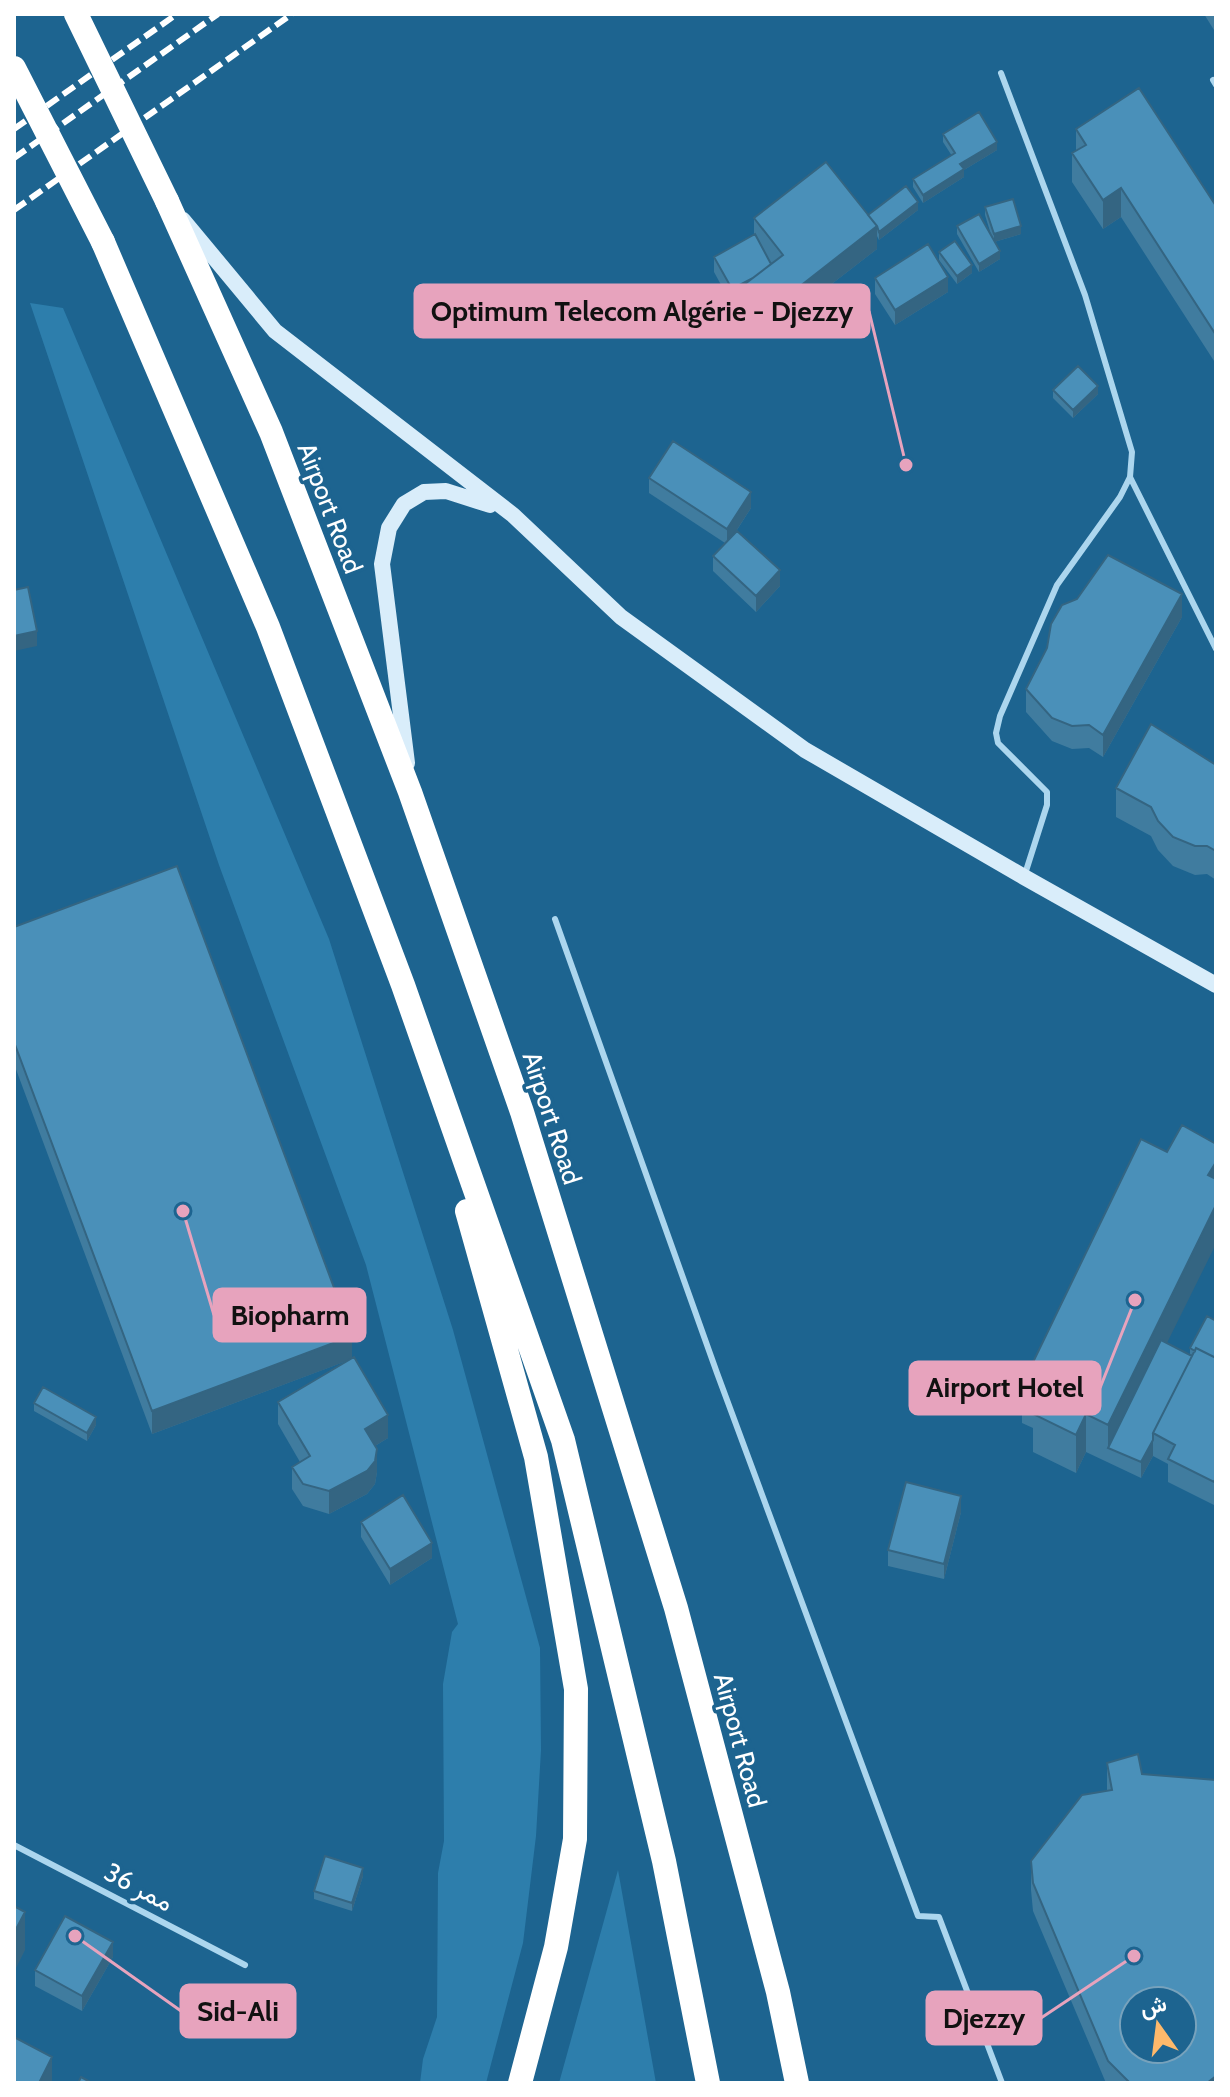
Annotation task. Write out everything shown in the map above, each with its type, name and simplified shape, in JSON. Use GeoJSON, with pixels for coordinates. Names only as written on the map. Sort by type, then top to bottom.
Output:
{"type":"FeatureCollection","features":[{"type":"Feature","properties":{"kind":"highway","name":"Airport Road"},"geometry":{"type":"LineString","coordinates":[[76,14],[167,201],[271,432],[410,792],[522,1112],[676,1608],[778,1992],[797,2083]]}},
{"type":"Feature","properties":{"kind":"highway"},"geometry":{"type":"LineString","coordinates":[[14,68],[103,242],[268,627],[403,985],[563,1440],[664,1861],[708,2083]]}},
{"type":"Feature","properties":{"kind":"highway"},"geometry":{"type":"LineString","coordinates":[[403,985],[536,1457],[576,1689],[575,1839],[556,1947],[520,2083]]}},
{"type":"Feature","properties":{"kind":"main road"},"geometry":{"type":"LineString","coordinates":[[167,201],[275,331],[513,515],[621,617],[793,741],[1216,985]]}},
{"type":"Feature","properties":{"kind":"main road"},"geometry":{"type":"LineString","coordinates":[[410,792],[382,564],[389,528],[404,504],[424,492],[460,494],[513,515]]}},
{"type":"Feature","properties":{"kind":"lane"},"geometry":{"type":"LineString","coordinates":[[1001,73],[1085,295],[1132,452],[1130,477],[1120,497],[1057,585],[1000,716],[996,733],[998,743],[1047,792],[1047,805],[1024,877]]}},
{"type":"Feature","properties":{"kind":"lane"},"geometry":{"type":"LineString","coordinates":[[1130,477],[1216,649]]}},
{"type":"Feature","properties":{"kind":"lane"},"geometry":{"type":"LineString","coordinates":[[555,919],[717,1373],[918,1916],[939,1917],[1002,2083]]}},
{"type":"Feature","properties":{"kind":"lane","name":"ممر 36"},"geometry":{"type":"LineString","coordinates":[[14,1845],[245,1965]]}},
{"type":"Feature","properties":{"kind":"shaded area"},"geometry":{"type":"Polygon","coordinates":[[[30,303],[63,308],[329,939],[453,1330],[540,1648],[541,1750],[536,1836],[523,1943],[486,2083],[420,2083],[423,2059],[437,2017],[438,1873],[444,1841],[443,1684],[452,1632],[458,1624],[366,1265],[219,865],[30,303]]]}},
{"type":"Feature","properties":{"kind":"shaded area"},"geometry":{"type":"Polygon","coordinates":[[[618,1870],[656,2083],[559,2083],[618,1870]]]}},
{"type":"Feature","properties":{"kind":"building"},"geometry":{"type":"Polygon","coordinates":[[[1139,88],[1216,206],[1216,335],[1121,188],[1103,200],[1072,153],[1086,145],[1076,129],[1139,88]]]}},
{"type":"Feature","properties":{"kind":"building"},"geometry":{"type":"Polygon","coordinates":[[[979,112],[997,142],[960,164],[964,169],[923,195],[913,179],[955,153],[943,134],[979,112]]]}},
{"type":"Feature","properties":{"kind":"building"},"geometry":{"type":"Polygon","coordinates":[[[826,162],[877,226],[767,312],[745,284],[783,255],[754,218],[826,162]]]}},
{"type":"Feature","properties":{"kind":"building"},"geometry":{"type":"Polygon","coordinates":[[[906,186],[918,202],[879,232],[868,215],[906,186]]]}},
{"type":"Feature","properties":{"kind":"building"},"geometry":{"type":"Polygon","coordinates":[[[1013,199],[1021,226],[994,234],[985,207],[1013,199]]]}},
{"type":"Feature","properties":{"kind":"building"},"geometry":{"type":"Polygon","coordinates":[[[979,214],[1000,251],[979,264],[957,226],[979,214]]]}},
{"type":"Feature","properties":{"kind":"building"},"geometry":{"type":"Polygon","coordinates":[[[755,234],[771,264],[732,289],[714,257],[755,234]]]}},
{"type":"Feature","properties":{"kind":"building"},"geometry":{"type":"Polygon","coordinates":[[[955,241],[972,265],[957,276],[939,252],[955,241]]]}},
{"type":"Feature","properties":{"kind":"building"},"geometry":{"type":"Polygon","coordinates":[[[928,244],[948,277],[895,310],[875,278],[928,244]]]}},
{"type":"Feature","properties":{"kind":"building"},"geometry":{"type":"Polygon","coordinates":[[[1078,366],[1098,386],[1073,410],[1053,390],[1078,366]]]}},
{"type":"Feature","properties":{"kind":"building"},"geometry":{"type":"Polygon","coordinates":[[[673,441],[751,492],[727,529],[649,478],[673,441]]]}},
{"type":"Feature","properties":{"kind":"building"},"geometry":{"type":"Polygon","coordinates":[[[737,531],[780,570],[756,596],[713,556],[737,531]]]}},
{"type":"Feature","properties":{"kind":"building"},"geometry":{"type":"Polygon","coordinates":[[[1108,555],[1182,594],[1103,735],[1089,725],[1072,726],[1052,718],[1026,689],[1047,648],[1051,624],[1062,605],[1077,599],[1108,555]]]}},
{"type":"Feature","properties":{"kind":"building"},"geometry":{"type":"Polygon","coordinates":[[[28,587],[37,631],[14,636],[14,590],[28,587]]]}},
{"type":"Feature","properties":{"kind":"building"},"geometry":{"type":"Polygon","coordinates":[[[1151,724],[1216,765],[1216,851],[1173,837],[1158,821],[1151,807],[1116,788],[1151,724]]]}},
{"type":"Feature","properties":{"kind":"building"},"geometry":{"type":"Polygon","coordinates":[[[177,866],[352,1336],[152,1411],[14,1042],[14,927],[177,866]]]}},
{"type":"Feature","properties":{"kind":"building"},"geometry":{"type":"Polygon","coordinates":[[[1182,1125],[1216,1144],[1216,1162],[1208,1175],[1216,1179],[1216,1205],[1108,1425],[1086,1414],[1076,1435],[1033,1414],[1047,1395],[1022,1385],[1141,1139],[1167,1152],[1182,1125]]]}},
{"type":"Feature","properties":{"kind":"building"},"geometry":{"type":"Polygon","coordinates":[[[1207,1316],[1216,1321],[1216,1358],[1190,1348],[1207,1316]]]}},
{"type":"Feature","properties":{"kind":"building"},"geometry":{"type":"Polygon","coordinates":[[[1161,1340],[1192,1356],[1141,1462],[1108,1448],[1161,1340]]]}},
{"type":"Feature","properties":{"kind":"building"},"geometry":{"type":"Polygon","coordinates":[[[1196,1348],[1216,1358],[1214,1482],[1168,1459],[1175,1445],[1153,1433],[1196,1348]]]}},
{"type":"Feature","properties":{"kind":"building"},"geometry":{"type":"Polygon","coordinates":[[[354,1357],[388,1415],[365,1429],[377,1449],[375,1461],[367,1471],[329,1491],[303,1484],[292,1467],[310,1456],[278,1402],[354,1357]]]}},
{"type":"Feature","properties":{"kind":"building"},"geometry":{"type":"Polygon","coordinates":[[[43,1387],[96,1417],[87,1433],[34,1403],[43,1387]]]}},
{"type":"Feature","properties":{"kind":"building"},"geometry":{"type":"Polygon","coordinates":[[[906,1482],[961,1496],[944,1564],[888,1550],[906,1482]]]}},
{"type":"Feature","properties":{"kind":"building"},"geometry":{"type":"Polygon","coordinates":[[[403,1495],[432,1543],[390,1569],[361,1522],[403,1495]]]}},
{"type":"Feature","properties":{"kind":"building"},"geometry":{"type":"Polygon","coordinates":[[[1138,1754],[1142,1774],[1216,1780],[1216,2076],[1207,2083],[1129,2082],[1108,2061],[1033,1883],[1031,1861],[1082,1795],[1112,1790],[1107,1763],[1138,1754]]]}},
{"type":"Feature","properties":{"kind":"building"},"geometry":{"type":"Polygon","coordinates":[[[325,1856],[363,1868],[352,1903],[314,1891],[325,1856]]]}},
{"type":"Feature","properties":{"kind":"building"},"geometry":{"type":"Polygon","coordinates":[[[14,1906],[25,1912],[14,1933],[14,1906]]]}},
{"type":"Feature","properties":{"kind":"building"},"geometry":{"type":"Polygon","coordinates":[[[65,1916],[113,1942],[82,1996],[35,1970],[65,1916]]]}},
{"type":"Feature","properties":{"kind":"building"},"geometry":{"type":"Polygon","coordinates":[[[14,2037],[52,2057],[39,2083],[14,2083],[14,2037]]]}},
{"type":"Feature","properties":{"kind":"building"},"geometry":{"type":"Polygon","coordinates":[[[81,2077],[92,2083],[78,2083],[81,2077]]]}},
{"type":"Feature","properties":{"kind":"railway"},"geometry":{"type":"LineString","coordinates":[[14,129],[177,14]]}},
{"type":"Feature","properties":{"kind":"railway"},"geometry":{"type":"LineString","coordinates":[[14,158],[218,14]]}},
{"type":"Feature","properties":{"kind":"railway"},"geometry":{"type":"LineString","coordinates":[[14,210],[292,14]]}},
{"type":"Feature","properties":{"kind":"place","name":"Optimum Telecom Algérie - Djezzy"},"geometry":{"type":"Point","coordinates":[906,465]}},
{"type":"Feature","properties":{"kind":"place","name":"Biopharm"},"geometry":{"type":"Point","coordinates":[183,1211]}},
{"type":"Feature","properties":{"kind":"place","name":"Airport Hotel"},"geometry":{"type":"Point","coordinates":[1135,1300]}},
{"type":"Feature","properties":{"kind":"place","name":"Sid-Ali"},"geometry":{"type":"Point","coordinates":[75,1936]}},
{"type":"Feature","properties":{"kind":"place","name":"Djezzy"},"geometry":{"type":"Point","coordinates":[1134,1956]}}]}
